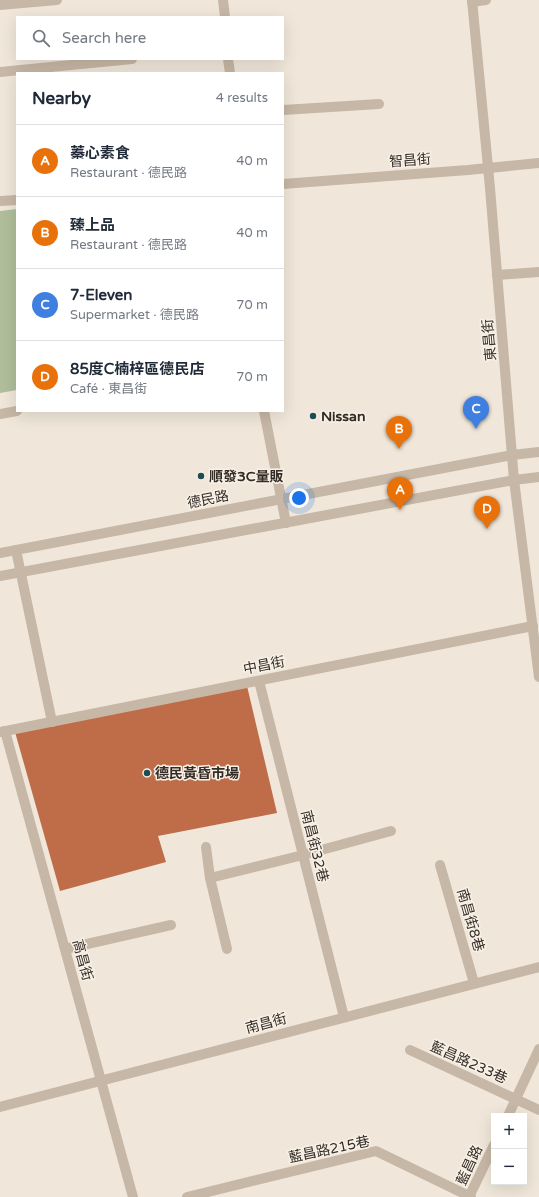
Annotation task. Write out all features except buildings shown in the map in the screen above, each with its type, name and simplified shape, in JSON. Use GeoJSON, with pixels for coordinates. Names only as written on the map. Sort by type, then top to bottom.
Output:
{"type":"FeatureCollection","features":[{"type":"Feature","properties":{"kind":"street"},"geometry":{"type":"LineString","coordinates":[[0,5],[57,0]]}},
{"type":"Feature","properties":{"kind":"street"},"geometry":{"type":"LineString","coordinates":[[223,0],[225,16]]}},
{"type":"Feature","properties":{"kind":"street"},"geometry":{"type":"LineString","coordinates":[[472,1],[486,0]]}},
{"type":"Feature","properties":{"kind":"street","name":"東昌街"},"geometry":{"type":"LineString","coordinates":[[472,1],[488,168],[514,480],[539,677]]}},
{"type":"Feature","properties":{"kind":"street"},"geometry":{"type":"LineString","coordinates":[[0,72],[122,60]]}},
{"type":"Feature","properties":{"kind":"street"},"geometry":{"type":"LineString","coordinates":[[228,60],[230,72]]}},
{"type":"Feature","properties":{"kind":"street"},"geometry":{"type":"LineString","coordinates":[[284,110],[379,104]]}},
{"type":"Feature","properties":{"kind":"street","name":"智昌街"},"geometry":{"type":"LineString","coordinates":[[284,184],[539,163]]}},
{"type":"Feature","properties":{"kind":"street"},"geometry":{"type":"LineString","coordinates":[[0,202],[16,200]]}},
{"type":"Feature","properties":{"kind":"street"},"geometry":{"type":"LineString","coordinates":[[497,275],[539,272]]}},
{"type":"Feature","properties":{"kind":"street"},"geometry":{"type":"LineString","coordinates":[[0,414],[16,411]]}},
{"type":"Feature","properties":{"kind":"street"},"geometry":{"type":"LineString","coordinates":[[264,412],[286,523]]}},
{"type":"Feature","properties":{"kind":"street","name":"德民路"},"geometry":{"type":"LineString","coordinates":[[0,553],[512,455],[539,452]]}},
{"type":"Feature","properties":{"kind":"street"},"geometry":{"type":"LineString","coordinates":[[0,576],[514,480],[539,477]]}},
{"type":"Feature","properties":{"kind":"street"},"geometry":{"type":"LineString","coordinates":[[16,550],[52,722]]}},
{"type":"Feature","properties":{"kind":"street","name":"中昌街"},"geometry":{"type":"LineString","coordinates":[[3,732],[532,626]]}},
{"type":"Feature","properties":{"kind":"street","name":"南昌街32巷"},"geometry":{"type":"LineString","coordinates":[[259,681],[344,1017]]}},
{"type":"Feature","properties":{"kind":"street","name":"高昌街"},"geometry":{"type":"LineString","coordinates":[[3,732],[102,1081],[133,1197]]}},
{"type":"Feature","properties":{"kind":"street"},"geometry":{"type":"LineString","coordinates":[[210,878],[391,831]]}},
{"type":"Feature","properties":{"kind":"street"},"geometry":{"type":"LineString","coordinates":[[206,847],[210,878],[227,949]]}},
{"type":"Feature","properties":{"kind":"street","name":"南昌街8巷"},"geometry":{"type":"LineString","coordinates":[[440,866],[474,983]]}},
{"type":"Feature","properties":{"kind":"street"},"geometry":{"type":"LineString","coordinates":[[65,949],[172,925]]}},
{"type":"Feature","properties":{"kind":"street","name":"南昌街"},"geometry":{"type":"LineString","coordinates":[[0,1107],[539,967]]}},
{"type":"Feature","properties":{"kind":"street"},"geometry":{"type":"LineString","coordinates":[[509,1113],[539,1049]]}},
{"type":"Feature","properties":{"kind":"street","name":"藍昌路233巷"},"geometry":{"type":"LineString","coordinates":[[410,1050],[539,1110]]}},
{"type":"Feature","properties":{"kind":"street","name":"藍昌路"},"geometry":{"type":"LineString","coordinates":[[470,1197],[492,1149]]}},
{"type":"Feature","properties":{"kind":"street","name":"藍昌路215巷"},"geometry":{"type":"LineString","coordinates":[[187,1197],[376,1151],[470,1197]]}},
{"type":"Feature","properties":{"kind":"green space"},"geometry":{"type":"Polygon","coordinates":[[[16,209],[16,390],[0,393],[0,211],[16,209]]]}},
{"type":"Feature","properties":{"kind":"place","name":"Nissan"},"geometry":{"type":"Point","coordinates":[313,416]}},
{"type":"Feature","properties":{"kind":"place","name":"7-Eleven"},"geometry":{"type":"Point","coordinates":[476,429]}},
{"type":"Feature","properties":{"kind":"place","name":"臻上品"},"geometry":{"type":"Point","coordinates":[399,449]}},
{"type":"Feature","properties":{"kind":"place","name":"順發3C量販"},"geometry":{"type":"Point","coordinates":[201,476]}},
{"type":"Feature","properties":{"kind":"place","name":"蓁心素食"},"geometry":{"type":"Point","coordinates":[400,510]}},
{"type":"Feature","properties":{"kind":"place","name":"85度C楠梓區德民店"},"geometry":{"type":"Point","coordinates":[487,529]}},
{"type":"Feature","properties":{"kind":"place","name":"德民黃昏市場"},"geometry":{"type":"Point","coordinates":[147,773]}}]}
